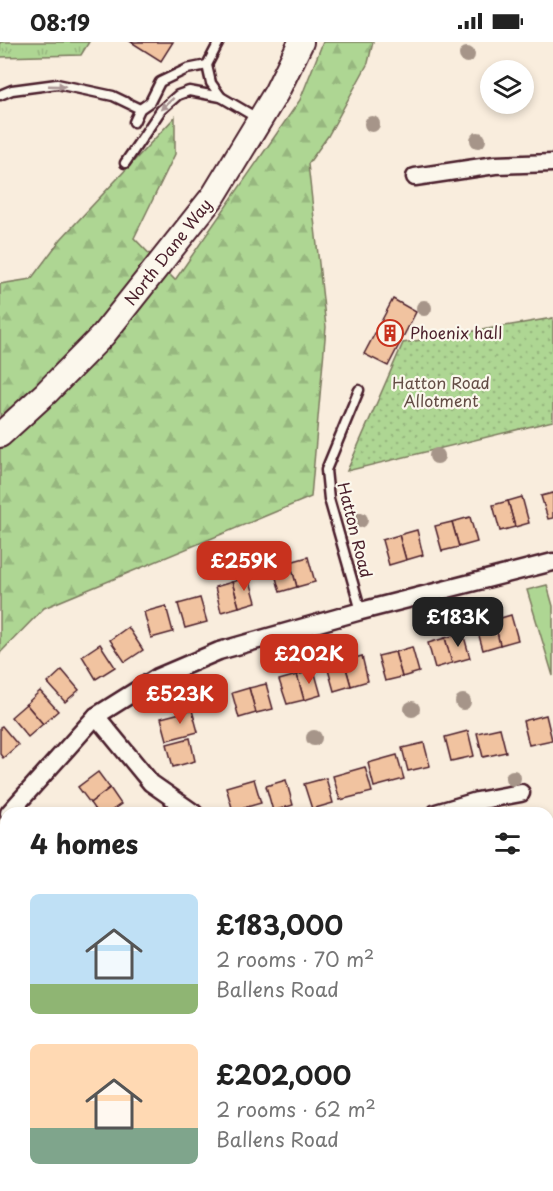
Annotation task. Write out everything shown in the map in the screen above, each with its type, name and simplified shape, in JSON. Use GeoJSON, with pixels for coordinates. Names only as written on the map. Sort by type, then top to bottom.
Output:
{"type":"FeatureCollection","features":[{"type":"Feature","properties":{"kind":"street","name":"North Dane Way"},"geometry":{"type":"LineString","coordinates":[[0,435],[46,393],[103,335],[214,195],[276,93],[301,42]]}},
{"type":"Feature","properties":{"kind":"street"},"geometry":{"type":"LineString","coordinates":[[415,177],[495,165],[553,163]]}},
{"type":"Feature","properties":{"kind":"street"},"geometry":{"type":"LineString","coordinates":[[14,807],[96,716],[158,677],[219,651],[361,611],[553,562]]}},
{"type":"Feature","properties":{"kind":"street"},"geometry":{"type":"LineString","coordinates":[[96,716],[152,783],[186,807]]}},
{"type":"Feature","properties":{"kind":"street"},"geometry":{"type":"LineString","coordinates":[[456,807],[477,801],[521,794]]}},
{"type":"Feature","properties":{"kind":"lane"},"geometry":{"type":"LineString","coordinates":[[219,42],[207,65],[211,83],[221,97]]}},
{"type":"Feature","properties":{"kind":"lane"},"geometry":{"type":"LineString","coordinates":[[134,122],[140,109],[150,102],[160,82],[187,69],[207,65]]}},
{"type":"Feature","properties":{"kind":"lane"},"geometry":{"type":"LineString","coordinates":[[0,94],[12,90],[57,84],[113,96],[140,109]]}},
{"type":"Feature","properties":{"kind":"lane"},"geometry":{"type":"LineString","coordinates":[[125,163],[161,110],[177,95],[189,91],[221,97],[260,120]]}},
{"type":"Feature","properties":{"kind":"lane","name":"Hatton Road"},"geometry":{"type":"LineString","coordinates":[[359,390],[326,470],[329,499],[361,611]]}},
{"type":"Feature","properties":{"kind":"green space"},"geometry":{"type":"Polygon","coordinates":[[[0,42],[89,42],[81,55],[0,57],[0,42]]]}},
{"type":"Feature","properties":{"kind":"green space"},"geometry":{"type":"Polygon","coordinates":[[[323,42],[373,42],[368,63],[328,136],[308,164],[326,327],[311,497],[44,608],[0,653],[0,284],[31,279],[61,239],[175,117],[175,154],[134,238],[175,280],[300,100],[323,42]]]}},
{"type":"Feature","properties":{"kind":"green space","name":"Hatton Road Allotment"},"geometry":{"type":"Polygon","coordinates":[[[553,318],[553,421],[347,471],[403,343],[553,318]]]}},
{"type":"Feature","properties":{"kind":"green space"},"geometry":{"type":"Polygon","coordinates":[[[547,585],[553,606],[553,676],[527,590],[547,585]]]}},
{"type":"Feature","properties":{"kind":"building"},"geometry":{"type":"Polygon","coordinates":[[[131,42],[173,42],[161,61],[131,42]]]}},
{"type":"Feature","properties":{"kind":"building","name":"Phoenix hall"},"geometry":{"type":"Polygon","coordinates":[[[393,299],[416,312],[388,366],[364,354],[393,299]]]}},
{"type":"Feature","properties":{"kind":"building"},"geometry":{"type":"Polygon","coordinates":[[[553,493],[553,518],[548,519],[541,496],[553,493]]]}},
{"type":"Feature","properties":{"kind":"building"},"geometry":{"type":"Polygon","coordinates":[[[522,497],[529,523],[515,527],[508,501],[522,497]]]}},
{"type":"Feature","properties":{"kind":"building"},"geometry":{"type":"Polygon","coordinates":[[[508,501],[515,527],[500,531],[493,505],[508,501]]]}},
{"type":"Feature","properties":{"kind":"building"},"geometry":{"type":"Polygon","coordinates":[[[470,517],[477,542],[459,547],[452,522],[470,517]]]}},
{"type":"Feature","properties":{"kind":"building"},"geometry":{"type":"Polygon","coordinates":[[[452,522],[459,547],[442,551],[435,526],[452,522]]]}},
{"type":"Feature","properties":{"kind":"building"},"geometry":{"type":"Polygon","coordinates":[[[417,530],[423,555],[406,560],[399,535],[417,530]]]}},
{"type":"Feature","properties":{"kind":"building"},"geometry":{"type":"Polygon","coordinates":[[[399,535],[406,560],[389,565],[382,540],[399,535]]]}},
{"type":"Feature","properties":{"kind":"building"},"geometry":{"type":"Polygon","coordinates":[[[308,557],[315,582],[297,587],[290,562],[308,557]]]}},
{"type":"Feature","properties":{"kind":"building"},"geometry":{"type":"Polygon","coordinates":[[[290,562],[297,587],[280,592],[273,567],[290,562]]]}},
{"type":"Feature","properties":{"kind":"building"},"geometry":{"type":"Polygon","coordinates":[[[249,577],[256,602],[239,607],[232,582],[249,577]]]}},
{"type":"Feature","properties":{"kind":"building"},"geometry":{"type":"Polygon","coordinates":[[[232,582],[239,607],[221,612],[215,587],[232,582]]]}},
{"type":"Feature","properties":{"kind":"building"},"geometry":{"type":"Polygon","coordinates":[[[200,598],[207,622],[185,628],[178,604],[200,598]]]}},
{"type":"Feature","properties":{"kind":"building"},"geometry":{"type":"Polygon","coordinates":[[[166,606],[173,632],[151,638],[144,612],[166,606]]]}},
{"type":"Feature","properties":{"kind":"building"},"geometry":{"type":"Polygon","coordinates":[[[511,615],[518,640],[500,645],[494,620],[511,615]]]}},
{"type":"Feature","properties":{"kind":"building"},"geometry":{"type":"Polygon","coordinates":[[[494,620],[500,645],[483,650],[476,625],[494,620]]]}},
{"type":"Feature","properties":{"kind":"building"},"geometry":{"type":"Polygon","coordinates":[[[128,627],[143,650],[125,662],[110,640],[128,627]]]}},
{"type":"Feature","properties":{"kind":"building"},"geometry":{"type":"Polygon","coordinates":[[[463,633],[470,658],[452,663],[445,638],[463,633]]]}},
{"type":"Feature","properties":{"kind":"building"},"geometry":{"type":"Polygon","coordinates":[[[445,638],[452,663],[435,668],[428,643],[445,638]]]}},
{"type":"Feature","properties":{"kind":"building"},"geometry":{"type":"Polygon","coordinates":[[[100,644],[115,667],[96,679],[82,656],[100,644]]]}},
{"type":"Feature","properties":{"kind":"building"},"geometry":{"type":"Polygon","coordinates":[[[412,647],[419,672],[402,677],[395,652],[412,647]]]}},
{"type":"Feature","properties":{"kind":"building"},"geometry":{"type":"Polygon","coordinates":[[[395,652],[402,677],[385,681],[378,656],[395,652]]]}},
{"type":"Feature","properties":{"kind":"building"},"geometry":{"type":"Polygon","coordinates":[[[362,656],[368,681],[351,686],[344,661],[362,656]]]}},
{"type":"Feature","properties":{"kind":"building"},"geometry":{"type":"Polygon","coordinates":[[[344,661],[351,686],[334,691],[327,666],[344,661]]]}},
{"type":"Feature","properties":{"kind":"building"},"geometry":{"type":"Polygon","coordinates":[[[62,670],[79,690],[65,702],[48,683],[62,670]]]}},
{"type":"Feature","properties":{"kind":"building"},"geometry":{"type":"Polygon","coordinates":[[[314,670],[321,695],[304,700],[297,675],[314,670]]]}},
{"type":"Feature","properties":{"kind":"building"},"geometry":{"type":"Polygon","coordinates":[[[297,675],[304,700],[287,704],[279,680],[297,675]]]}},
{"type":"Feature","properties":{"kind":"building"},"geometry":{"type":"Polygon","coordinates":[[[266,684],[273,709],[256,713],[249,688],[266,684]]]}},
{"type":"Feature","properties":{"kind":"building"},"geometry":{"type":"Polygon","coordinates":[[[249,688],[256,713],[239,718],[232,693],[249,688]]]}},
{"type":"Feature","properties":{"kind":"building"},"geometry":{"type":"Polygon","coordinates":[[[40,691],[58,711],[43,724],[26,704],[40,691]]]}},
{"type":"Feature","properties":{"kind":"building"},"geometry":{"type":"Polygon","coordinates":[[[26,704],[43,724],[28,737],[11,717],[26,704]]]}},
{"type":"Feature","properties":{"kind":"building"},"geometry":{"type":"Polygon","coordinates":[[[192,710],[198,732],[167,740],[161,718],[192,710]]]}},
{"type":"Feature","properties":{"kind":"building"},"geometry":{"type":"Polygon","coordinates":[[[546,715],[552,740],[529,745],[523,721],[546,715]]]}},
{"type":"Feature","properties":{"kind":"building"},"geometry":{"type":"Polygon","coordinates":[[[2,726],[18,745],[3,758],[0,754],[0,727],[2,726]]]}},
{"type":"Feature","properties":{"kind":"building"},"geometry":{"type":"Polygon","coordinates":[[[500,728],[506,752],[483,757],[477,733],[500,728]]]}},
{"type":"Feature","properties":{"kind":"building"},"geometry":{"type":"Polygon","coordinates":[[[468,731],[474,756],[451,761],[445,737],[468,731]]]}},
{"type":"Feature","properties":{"kind":"building"},"geometry":{"type":"Polygon","coordinates":[[[190,738],[195,761],[173,767],[167,744],[190,738]]]}},
{"type":"Feature","properties":{"kind":"building"},"geometry":{"type":"Polygon","coordinates":[[[424,743],[430,766],[408,771],[402,748],[424,743]]]}},
{"type":"Feature","properties":{"kind":"building"},"geometry":{"type":"Polygon","coordinates":[[[397,755],[404,779],[374,787],[368,763],[397,755]]]}},
{"type":"Feature","properties":{"kind":"building"},"geometry":{"type":"Polygon","coordinates":[[[365,767],[372,792],[340,800],[333,776],[365,767]]]}},
{"type":"Feature","properties":{"kind":"building"},"geometry":{"type":"Polygon","coordinates":[[[98,772],[110,788],[90,803],[78,787],[98,772]]]}},
{"type":"Feature","properties":{"kind":"building"},"geometry":{"type":"Polygon","coordinates":[[[326,778],[333,803],[311,807],[304,784],[326,778]]]}},
{"type":"Feature","properties":{"kind":"building"},"geometry":{"type":"Polygon","coordinates":[[[254,779],[261,803],[247,807],[232,807],[226,787],[254,779]]]}},
{"type":"Feature","properties":{"kind":"building"},"geometry":{"type":"Polygon","coordinates":[[[286,780],[293,805],[272,807],[266,786],[286,780]]]}},
{"type":"Feature","properties":{"kind":"building"},"geometry":{"type":"Polygon","coordinates":[[[110,788],[121,804],[117,807],[93,807],[90,803],[110,788]]]}},
{"type":"Feature","properties":{"kind":"place","name":"Phoenix hall"},"geometry":{"type":"Point","coordinates":[390,333]}}]}
